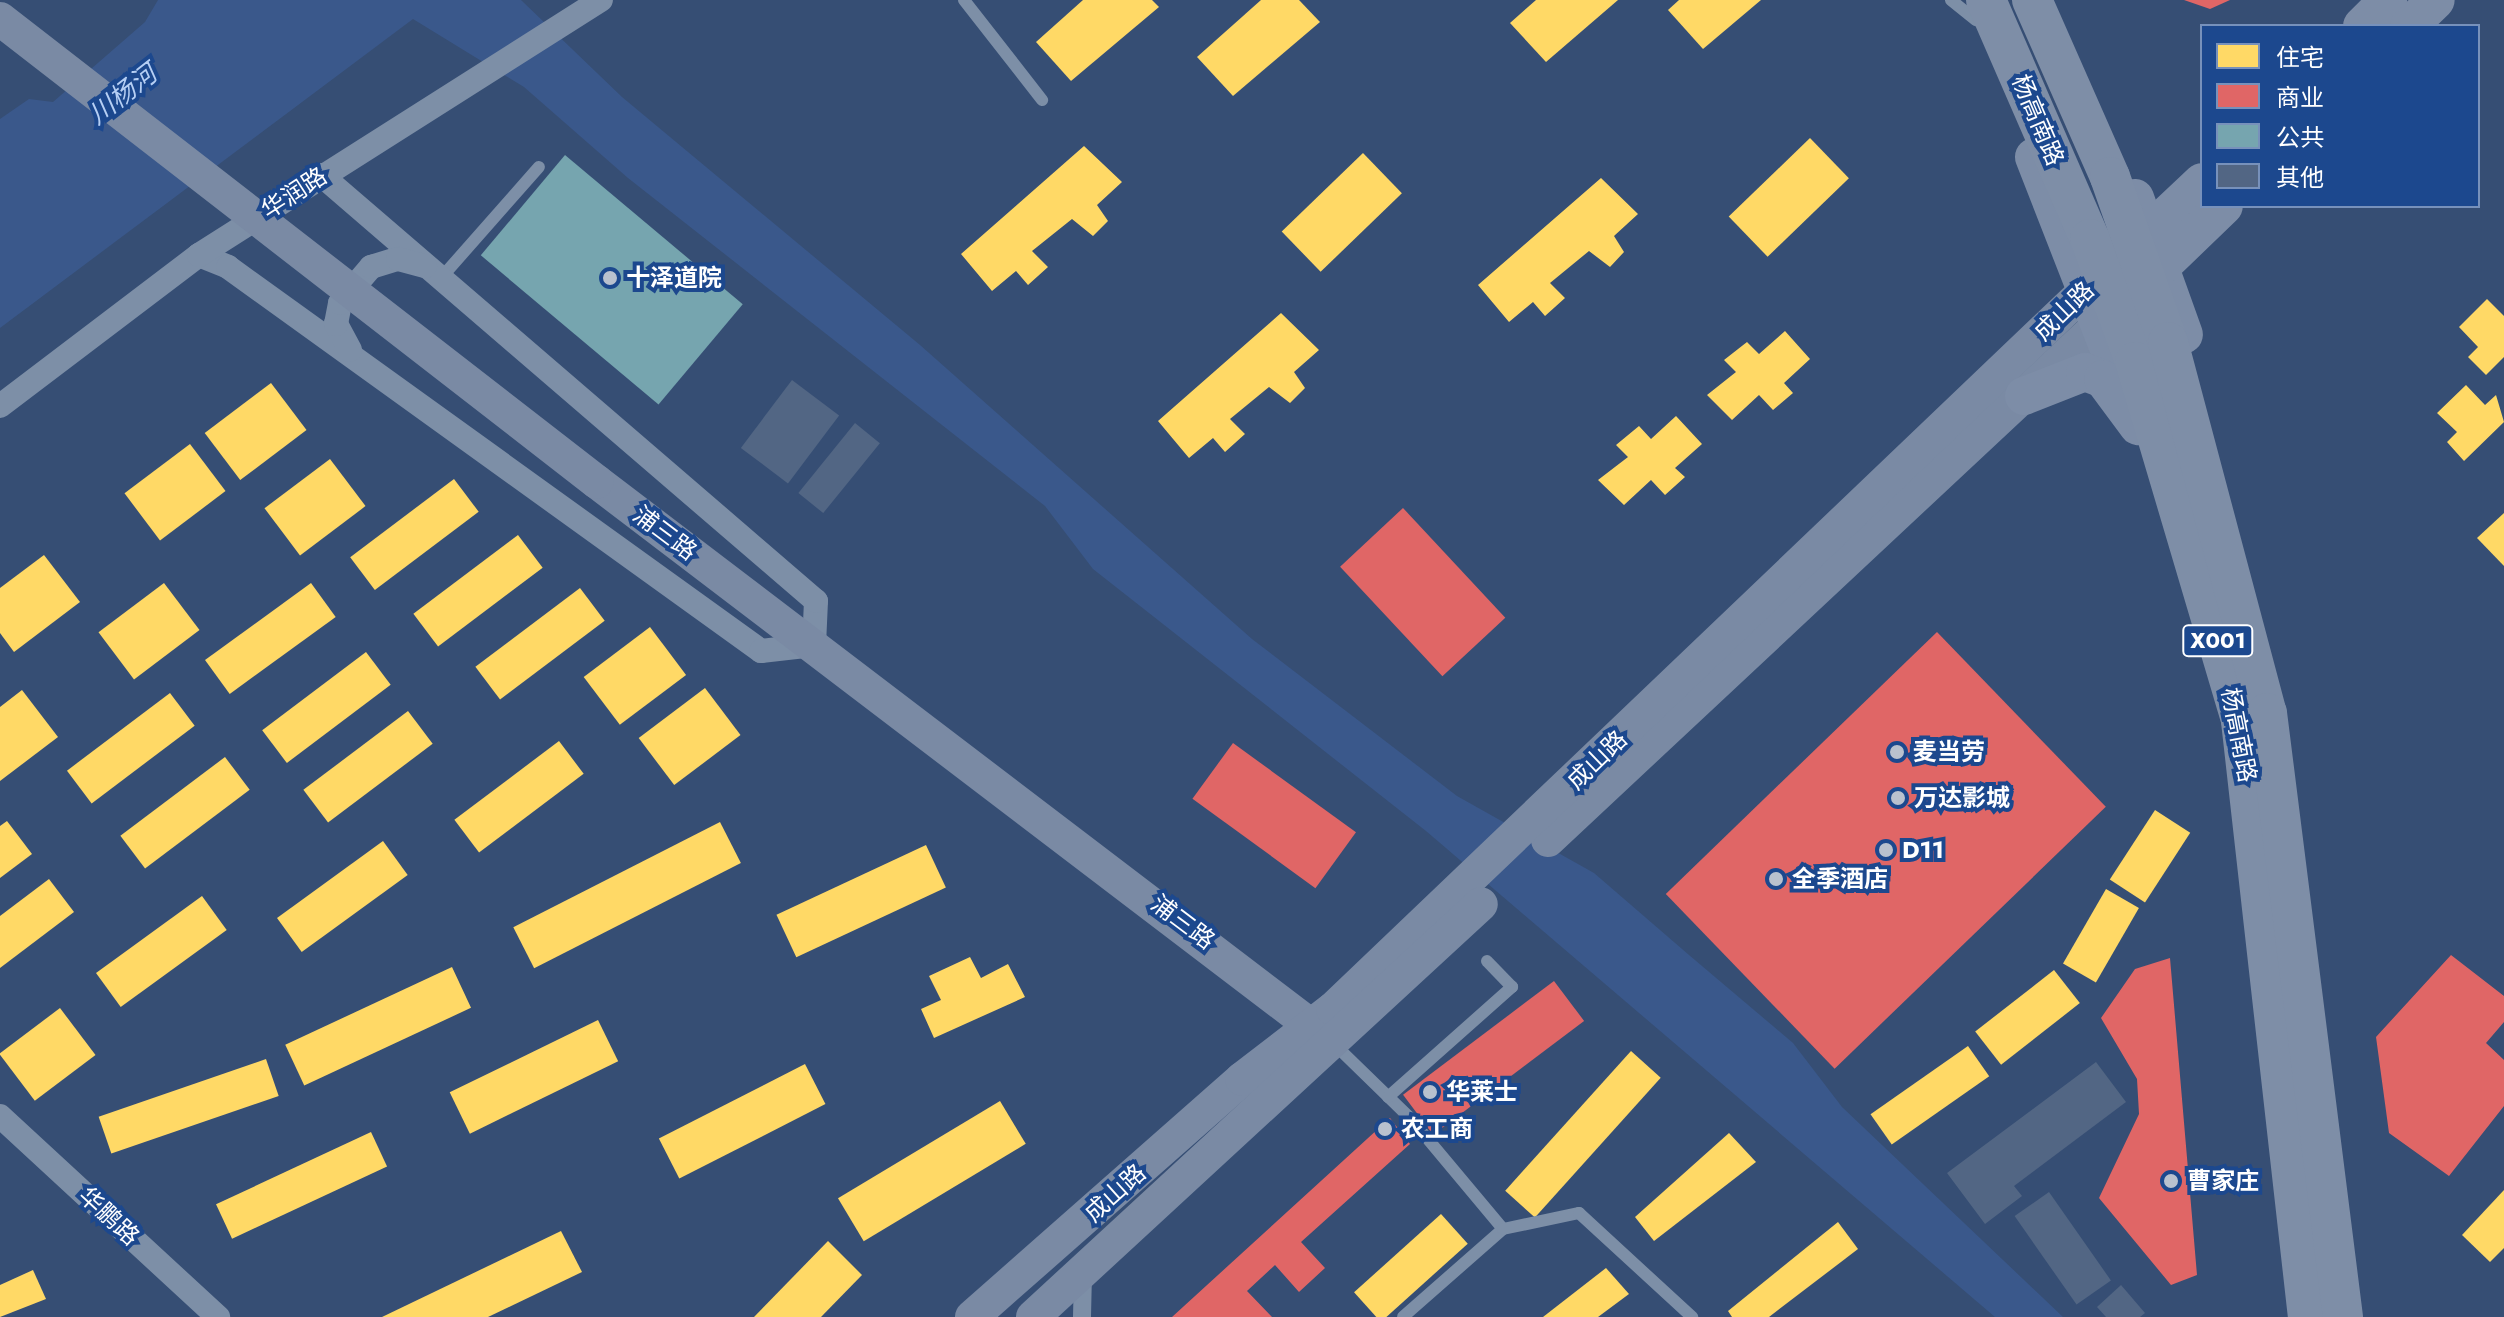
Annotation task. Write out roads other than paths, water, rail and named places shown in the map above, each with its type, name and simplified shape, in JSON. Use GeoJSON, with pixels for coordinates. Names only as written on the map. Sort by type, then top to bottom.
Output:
{"type":"FeatureCollection","features":[{"type":"Feature","properties":{"kind":"highway","name":"杨高南路"},"geometry":{"type":"LineString","coordinates":[[2032,0],[2110,177],[2168,342],[2267,713],[2343,1317]]}},
{"type":"Feature","properties":{"kind":"highway","name":"杨高南路"},"geometry":{"type":"LineString","coordinates":[[1970,5],[2090,239],[2135,362],[2241,721],[2308,1317]]}},
{"type":"Feature","properties":{"kind":"main road","name":"杨高南路"},"geometry":{"type":"LineString","coordinates":[[2050,0],[2156,248],[2283,706],[2355,1317]]}},
{"type":"Feature","properties":{"kind":"main road"},"geometry":{"type":"LineString","coordinates":[[2364,24],[2388,0]]}},
{"type":"Feature","properties":{"kind":"main road"},"geometry":{"type":"LineString","coordinates":[[2411,24],[2436,0]]}},
{"type":"Feature","properties":{"kind":"main road","name":"杨高南路"},"geometry":{"type":"LineString","coordinates":[[1970,5],[2087,289],[2138,426],[2223,725],[2295,1317]]}},
{"type":"Feature","properties":{"kind":"main road","name":"浦三路"},"geometry":{"type":"LineString","coordinates":[[0,19],[597,482],[1322,1034]]}},
{"type":"Feature","properties":{"kind":"main road","name":"成山路"},"geometry":{"type":"LineString","coordinates":[[1556,816],[2024,396],[2100,324],[2200,185]]}},
{"type":"Feature","properties":{"kind":"main road","name":"成山路"},"geometry":{"type":"LineString","coordinates":[[1033,1317],[1083,1274],[1322,1034],[1556,816],[2087,289],[2221,208]]}},
{"type":"Feature","properties":{"kind":"main road"},"geometry":{"type":"LineString","coordinates":[[2024,396],[2085,372],[2103,379],[2138,426]]}},
{"type":"Feature","properties":{"kind":"main road","name":"成山路"},"geometry":{"type":"LineString","coordinates":[[972,1317],[1322,1034]]}},
{"type":"Feature","properties":{"kind":"street","name":"华润路"},"geometry":{"type":"LineString","coordinates":[[0,406],[199,255],[490,67],[601,0]]}},
{"type":"Feature","properties":{"kind":"street"},"geometry":{"type":"LineString","coordinates":[[199,255],[228,267],[761,651],[814,645],[816,601],[321,175]]}},
{"type":"Feature","properties":{"kind":"street"},"geometry":{"type":"LineString","coordinates":[[355,359],[336,324],[340,303],[371,267],[398,259],[434,272]]}},
{"type":"Feature","properties":{"kind":"street","name":"华鹏路"},"geometry":{"type":"LineString","coordinates":[[0,1116],[218,1317]]}},
{"type":"Feature","properties":{"kind":"street"},"geometry":{"type":"LineString","coordinates":[[1082,1317],[1083,1274]]}},
{"type":"Feature","properties":{"kind":"lane"},"geometry":{"type":"LineString","coordinates":[[964,0],[1042,100]]}},
{"type":"Feature","properties":{"kind":"lane"},"geometry":{"type":"LineString","coordinates":[[434,272],[539,167]]}},
{"type":"Feature","properties":{"kind":"lane"},"geometry":{"type":"LineString","coordinates":[[1388,1097],[1512,987],[1487,961]]}},
{"type":"Feature","properties":{"kind":"lane"},"geometry":{"type":"LineString","coordinates":[[1322,1034],[1388,1097],[1503,1229]]}},
{"type":"Feature","properties":{"kind":"lane"},"geometry":{"type":"LineString","coordinates":[[1403,1317],[1503,1229],[1579,1213],[1692,1317]]}},
{"type":"Feature","properties":{"kind":"water","name":"川杨河"},"geometry":{"type":"Polygon","coordinates":[[[158,0],[521,0],[622,97],[920,345],[1252,639],[1457,796],[1594,873],[1793,1043],[1842,1107],[2063,1317],[1995,1317],[1426,831],[1093,569],[1045,506],[628,178],[524,87],[413,19],[0,328],[0,119],[29,99],[53,102],[145,22],[158,0]]]}},
{"type":"Feature","properties":{"kind":"place","name":"十泽道院"},"geometry":{"type":"Point","coordinates":[610,278]}},
{"type":"Feature","properties":{"kind":"place","name":"麦当劳"},"geometry":{"type":"Point","coordinates":[1897,752]}},
{"type":"Feature","properties":{"kind":"place","name":"万达影城"},"geometry":{"type":"Point","coordinates":[1898,798]}},
{"type":"Feature","properties":{"kind":"place","name":"D11"},"geometry":{"type":"Point","coordinates":[1886,850]}},
{"type":"Feature","properties":{"kind":"place","name":"全季酒店"},"geometry":{"type":"Point","coordinates":[1776,879]}},
{"type":"Feature","properties":{"kind":"place","name":"华莱士"},"geometry":{"type":"Point","coordinates":[1430,1092]}},
{"type":"Feature","properties":{"kind":"place","name":"农工商"},"geometry":{"type":"Point","coordinates":[1385,1129]}},
{"type":"Feature","properties":{"kind":"place","name":"曹家庄"},"geometry":{"type":"Point","coordinates":[2171,1181]}}]}
